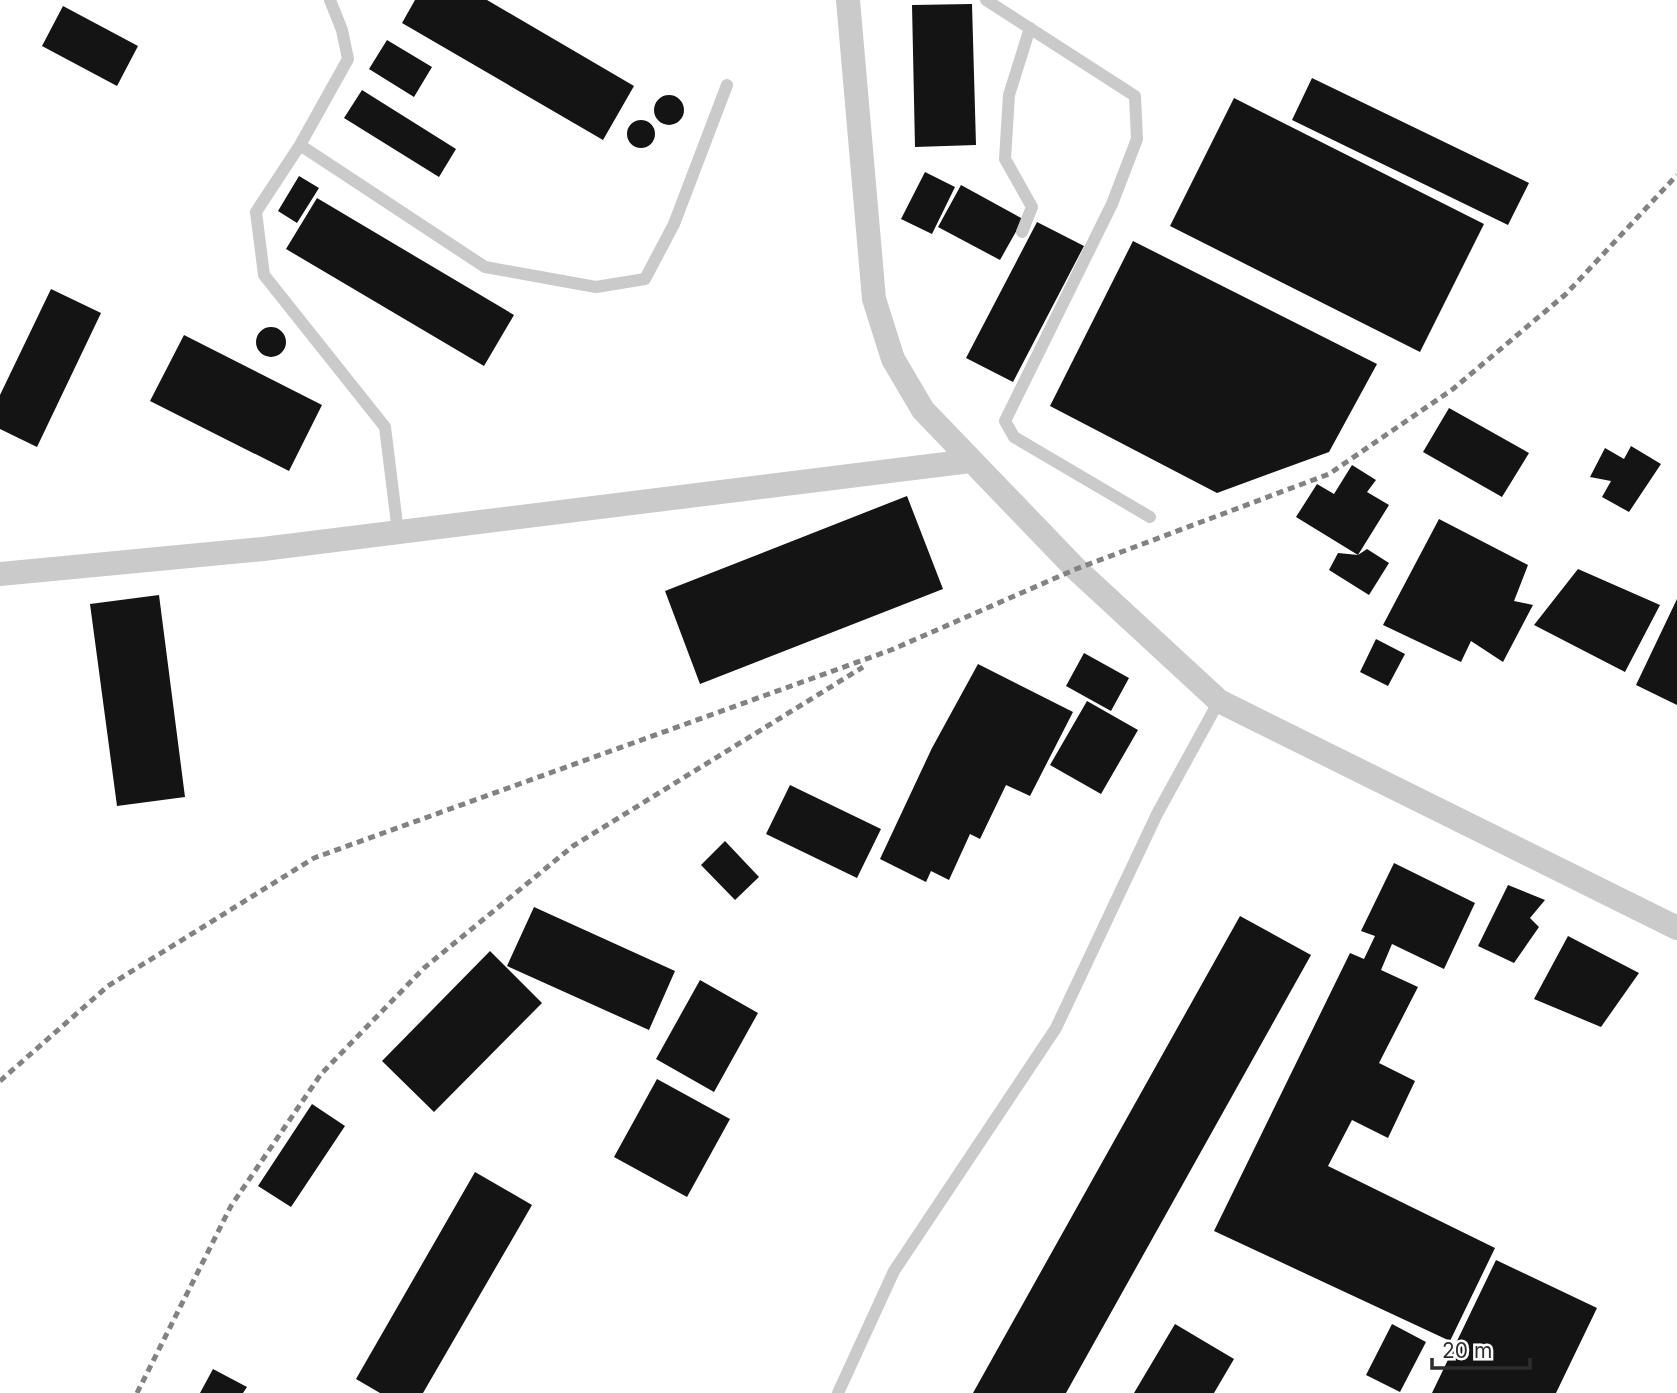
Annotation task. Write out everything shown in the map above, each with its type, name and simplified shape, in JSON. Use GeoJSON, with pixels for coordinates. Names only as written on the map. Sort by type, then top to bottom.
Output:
{"type":"FeatureCollection","features":[{"type":"Feature","properties":{"kind":"street"},"geometry":{"type":"LineString","coordinates":[[848,0],[874,299],[893,359],[923,410],[1076,569],[1219,701],[1677,928]]}},
{"type":"Feature","properties":{"kind":"street"},"geometry":{"type":"LineString","coordinates":[[0,574],[263,549],[970,461]]}},
{"type":"Feature","properties":{"kind":"lane"},"geometry":{"type":"LineString","coordinates":[[330,0],[342,30],[348,59],[300,145],[256,212],[264,275],[385,426],[398,532]]}},
{"type":"Feature","properties":{"kind":"lane"},"geometry":{"type":"LineString","coordinates":[[986,0],[1135,96],[1137,139],[1112,205],[1005,421],[1014,437],[1150,517]]}},
{"type":"Feature","properties":{"kind":"lane"},"geometry":{"type":"LineString","coordinates":[[1022,232],[1032,207],[1005,159],[1009,95],[1030,28]]}},
{"type":"Feature","properties":{"kind":"lane"},"geometry":{"type":"LineString","coordinates":[[300,145],[485,267],[596,287],[645,279],[674,224],[727,85]]}},
{"type":"Feature","properties":{"kind":"lane"},"geometry":{"type":"LineString","coordinates":[[838,1393],[894,1271],[1056,1028],[1119,902],[1157,814],[1219,701]]}},
{"type":"Feature","properties":{"kind":"building"},"geometry":{"type":"Polygon","coordinates":[[[415,0],[487,0],[634,86],[603,140],[402,23],[415,0]]]}},
{"type":"Feature","properties":{"kind":"building"},"geometry":{"type":"Polygon","coordinates":[[[972,4],[976,145],[915,147],[912,5],[972,4]]]}},
{"type":"Feature","properties":{"kind":"building"},"geometry":{"type":"Polygon","coordinates":[[[63,6],[138,46],[117,86],[42,46],[63,6]]]}},
{"type":"Feature","properties":{"kind":"building"},"geometry":{"type":"Polygon","coordinates":[[[387,40],[432,67],[414,97],[369,69],[387,40]]]}},
{"type":"Feature","properties":{"kind":"building"},"geometry":{"type":"Polygon","coordinates":[[[1312,78],[1529,183],[1508,225],[1292,120],[1312,78]]]}},
{"type":"Feature","properties":{"kind":"building"},"geometry":{"type":"Polygon","coordinates":[[[362,90],[456,149],[439,177],[344,118],[362,90]]]}},
{"type":"Feature","properties":{"kind":"building"},"geometry":{"type":"Polygon","coordinates":[[[669,95],[675,96],[683,104],[683,116],[675,124],[669,125],[663,124],[655,116],[654,110],[655,104],[663,96],[669,95]]]}},
{"type":"Feature","properties":{"kind":"building"},"geometry":{"type":"Polygon","coordinates":[[[1234,98],[1484,224],[1420,352],[1170,226],[1234,98]]]}},
{"type":"Feature","properties":{"kind":"building"},"geometry":{"type":"Polygon","coordinates":[[[641,120],[651,124],[655,134],[651,144],[641,148],[631,144],[627,134],[631,124],[641,120]]]}},
{"type":"Feature","properties":{"kind":"building"},"geometry":{"type":"Polygon","coordinates":[[[925,172],[955,187],[932,234],[901,219],[925,172]]]}},
{"type":"Feature","properties":{"kind":"building"},"geometry":{"type":"Polygon","coordinates":[[[299,176],[319,188],[297,223],[278,211],[299,176]]]}},
{"type":"Feature","properties":{"kind":"building"},"geometry":{"type":"Polygon","coordinates":[[[961,185],[1023,219],[1000,260],[938,227],[961,185]]]}},
{"type":"Feature","properties":{"kind":"building"},"geometry":{"type":"Polygon","coordinates":[[[317,198],[514,315],[484,366],[286,249],[317,198]]]}},
{"type":"Feature","properties":{"kind":"building"},"geometry":{"type":"Polygon","coordinates":[[[1037,222],[1084,246],[1013,382],[966,358],[1037,222]]]}},
{"type":"Feature","properties":{"kind":"building"},"geometry":{"type":"Polygon","coordinates":[[[1133,241],[1377,364],[1329,452],[1217,493],[1050,406],[1133,241]]]}},
{"type":"Feature","properties":{"kind":"building"},"geometry":{"type":"Polygon","coordinates":[[[51,289],[101,313],[37,447],[0,429],[0,395],[51,289]]]}},
{"type":"Feature","properties":{"kind":"building"},"geometry":{"type":"Polygon","coordinates":[[[271,327],[282,331],[286,342],[282,353],[271,357],[260,353],[256,342],[260,331],[271,327]]]}},
{"type":"Feature","properties":{"kind":"building"},"geometry":{"type":"Polygon","coordinates":[[[184,335],[322,405],[289,471],[150,401],[184,335]]]}},
{"type":"Feature","properties":{"kind":"building"},"geometry":{"type":"Polygon","coordinates":[[[1449,408],[1529,453],[1502,497],[1423,452],[1449,408]]]}},
{"type":"Feature","properties":{"kind":"building"},"geometry":{"type":"Polygon","coordinates":[[[1631,446],[1661,464],[1629,512],[1602,497],[1611,481],[1590,477],[1605,448],[1624,459],[1631,446]]]}},
{"type":"Feature","properties":{"kind":"building"},"geometry":{"type":"Polygon","coordinates":[[[1352,465],[1376,480],[1367,492],[1389,505],[1358,555],[1296,517],[1317,484],[1334,494],[1352,465]]]}},
{"type":"Feature","properties":{"kind":"building"},"geometry":{"type":"Polygon","coordinates":[[[907,496],[943,589],[700,684],[665,591],[907,496]]]}},
{"type":"Feature","properties":{"kind":"building"},"geometry":{"type":"Polygon","coordinates":[[[1439,519],[1528,565],[1514,601],[1533,605],[1503,662],[1471,641],[1461,662],[1383,625],[1439,519]]]}},
{"type":"Feature","properties":{"kind":"building"},"geometry":{"type":"Polygon","coordinates":[[[1367,549],[1389,563],[1369,595],[1329,570],[1338,553],[1358,555],[1367,549]]]}},
{"type":"Feature","properties":{"kind":"building"},"geometry":{"type":"Polygon","coordinates":[[[1578,569],[1660,605],[1625,672],[1534,625],[1578,569]]]}},
{"type":"Feature","properties":{"kind":"building"},"geometry":{"type":"Polygon","coordinates":[[[159,595],[185,797],[117,806],[90,604],[159,595]]]}},
{"type":"Feature","properties":{"kind":"building"},"geometry":{"type":"Polygon","coordinates":[[[1677,599],[1677,705],[1636,685],[1677,599]]]}},
{"type":"Feature","properties":{"kind":"building"},"geometry":{"type":"Polygon","coordinates":[[[1376,639],[1405,654],[1388,686],[1360,672],[1376,639]]]}},
{"type":"Feature","properties":{"kind":"building"},"geometry":{"type":"Polygon","coordinates":[[[1084,653],[1129,678],[1111,711],[1066,686],[1084,653]]]}},
{"type":"Feature","properties":{"kind":"building"},"geometry":{"type":"Polygon","coordinates":[[[978,664],[1073,712],[1030,796],[1006,785],[980,839],[970,834],[949,880],[931,871],[926,882],[880,859],[932,748],[978,664]]]}},
{"type":"Feature","properties":{"kind":"building"},"geometry":{"type":"Polygon","coordinates":[[[1087,701],[1138,730],[1101,794],[1050,765],[1087,701]]]}},
{"type":"Feature","properties":{"kind":"building"},"geometry":{"type":"Polygon","coordinates":[[[790,785],[881,829],[857,878],[766,834],[790,785]]]}},
{"type":"Feature","properties":{"kind":"building"},"geometry":{"type":"Polygon","coordinates":[[[725,841],[759,877],[735,900],[701,865],[725,841]]]}},
{"type":"Feature","properties":{"kind":"building"},"geometry":{"type":"Polygon","coordinates":[[[1394,863],[1475,903],[1444,969],[1392,944],[1381,970],[1418,987],[1379,1063],[1415,1081],[1388,1138],[1352,1120],[1328,1166],[1495,1248],[1450,1341],[1214,1231],[1350,953],[1364,959],[1375,936],[1361,931],[1394,863]]]}},
{"type":"Feature","properties":{"kind":"building"},"geometry":{"type":"Polygon","coordinates":[[[1508,885],[1545,900],[1530,918],[1539,927],[1514,963],[1478,946],[1508,885]]]}},
{"type":"Feature","properties":{"kind":"building"},"geometry":{"type":"Polygon","coordinates":[[[534,907],[675,971],[649,1030],[507,966],[534,907]]]}},
{"type":"Feature","properties":{"kind":"building"},"geometry":{"type":"Polygon","coordinates":[[[1240,916],[1311,955],[1066,1393],[973,1393],[1240,916]]]}},
{"type":"Feature","properties":{"kind":"building"},"geometry":{"type":"Polygon","coordinates":[[[1568,936],[1639,973],[1601,1027],[1534,999],[1568,936]]]}},
{"type":"Feature","properties":{"kind":"building"},"geometry":{"type":"Polygon","coordinates":[[[490,951],[542,1003],[434,1112],[382,1061],[490,951]]]}},
{"type":"Feature","properties":{"kind":"building"},"geometry":{"type":"Polygon","coordinates":[[[700,980],[758,1013],[714,1092],[656,1059],[700,980]]]}},
{"type":"Feature","properties":{"kind":"building"},"geometry":{"type":"Polygon","coordinates":[[[657,1079],[730,1119],[687,1197],[614,1157],[657,1079]]]}},
{"type":"Feature","properties":{"kind":"building"},"geometry":{"type":"Polygon","coordinates":[[[312,1104],[345,1126],[291,1207],[258,1186],[312,1104]]]}},
{"type":"Feature","properties":{"kind":"building"},"geometry":{"type":"Polygon","coordinates":[[[475,1172],[532,1205],[423,1393],[380,1393],[356,1379],[475,1172]]]}},
{"type":"Feature","properties":{"kind":"building"},"geometry":{"type":"Polygon","coordinates":[[[1496,1260],[1597,1308],[1556,1393],[1432,1393],[1496,1260]]]}},
{"type":"Feature","properties":{"kind":"building"},"geometry":{"type":"Polygon","coordinates":[[[1175,1324],[1234,1359],[1214,1393],[1134,1393],[1175,1324]]]}},
{"type":"Feature","properties":{"kind":"building"},"geometry":{"type":"Polygon","coordinates":[[[1392,1324],[1426,1342],[1400,1392],[1366,1375],[1392,1324]]]}},
{"type":"Feature","properties":{"kind":"building"},"geometry":{"type":"Polygon","coordinates":[[[213,1369],[247,1387],[243,1393],[200,1393],[213,1369]]]}},
{"type":"Feature","properties":{"kind":"railway"},"geometry":{"type":"LineString","coordinates":[[0,1081],[108,986],[314,858],[891,650],[1076,569],[1329,474],[1453,389],[1566,294],[1677,175]]}},
{"type":"Feature","properties":{"kind":"railway"},"geometry":{"type":"LineString","coordinates":[[137,1393],[231,1206],[321,1074],[424,968],[573,846],[863,667]]}}]}
